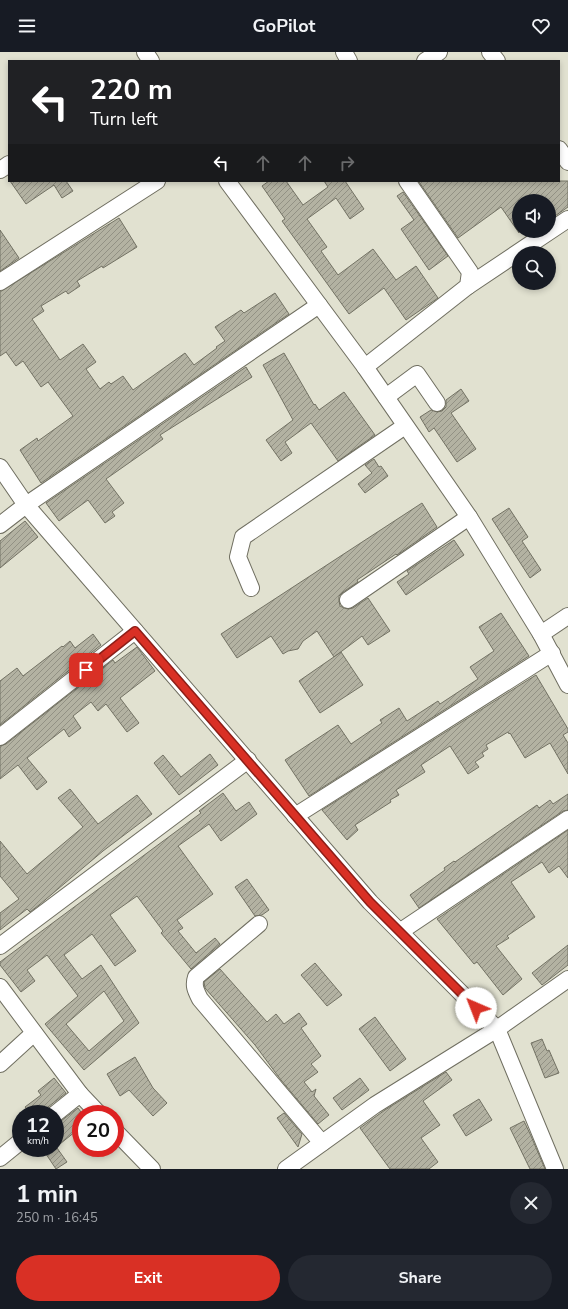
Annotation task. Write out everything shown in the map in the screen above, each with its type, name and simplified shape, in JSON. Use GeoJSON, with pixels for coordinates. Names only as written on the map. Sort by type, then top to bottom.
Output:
{"type":"FeatureCollection","features":[{"type":"Feature","properties":{"kind":"street"},"geometry":{"type":"LineString","coordinates":[[427,60],[439,52]]}},
{"type":"Feature","properties":{"kind":"street"},"geometry":{"type":"LineString","coordinates":[[490,52],[496,60]]}},
{"type":"Feature","properties":{"kind":"street"},"geometry":{"type":"LineString","coordinates":[[560,150],[568,162]]}},
{"type":"Feature","properties":{"kind":"street"},"geometry":{"type":"LineString","coordinates":[[0,282],[155,182]]}},
{"type":"Feature","properties":{"kind":"street"},"geometry":{"type":"LineString","coordinates":[[230,182],[365,367],[469,517],[552,653],[568,685]]}},
{"type":"Feature","properties":{"kind":"street"},"geometry":{"type":"LineString","coordinates":[[407,182],[470,272],[468,286]]}},
{"type":"Feature","properties":{"kind":"street"},"geometry":{"type":"LineString","coordinates":[[365,367],[468,286],[568,218]]}},
{"type":"Feature","properties":{"kind":"street"},"geometry":{"type":"LineString","coordinates":[[0,525],[26,505],[319,305]]}},
{"type":"Feature","properties":{"kind":"street"},"geometry":{"type":"LineString","coordinates":[[386,397],[417,374],[437,403]]}},
{"type":"Feature","properties":{"kind":"street"},"geometry":{"type":"LineString","coordinates":[[251,588],[238,556],[242,537],[405,426]]}},
{"type":"Feature","properties":{"kind":"street"},"geometry":{"type":"LineString","coordinates":[[0,467],[26,505],[370,902],[401,931],[497,1030],[555,1169]]}},
{"type":"Feature","properties":{"kind":"street"},"geometry":{"type":"LineString","coordinates":[[348,600],[469,517]]}},
{"type":"Feature","properties":{"kind":"street"},"geometry":{"type":"LineString","coordinates":[[540,634],[568,616]]}},
{"type":"Feature","properties":{"kind":"street"},"geometry":{"type":"LineString","coordinates":[[0,737],[135,631]]}},
{"type":"Feature","properties":{"kind":"street"},"geometry":{"type":"LineString","coordinates":[[295,816],[552,653]]}},
{"type":"Feature","properties":{"kind":"street"},"geometry":{"type":"LineString","coordinates":[[0,946],[248,760]]}},
{"type":"Feature","properties":{"kind":"street"},"geometry":{"type":"LineString","coordinates":[[401,931],[568,819]]}},
{"type":"Feature","properties":{"kind":"street"},"geometry":{"type":"LineString","coordinates":[[259,924],[196,978],[194,986],[200,999],[322,1143]]}},
{"type":"Feature","properties":{"kind":"street"},"geometry":{"type":"LineString","coordinates":[[286,1169],[375,1105],[497,1030],[567,982]]}},
{"type":"Feature","properties":{"kind":"street"},"geometry":{"type":"LineString","coordinates":[[0,988],[80,1094],[90,1105]]}},
{"type":"Feature","properties":{"kind":"street"},"geometry":{"type":"LineString","coordinates":[[0,1064],[34,1033]]}},
{"type":"Feature","properties":{"kind":"street"},"geometry":{"type":"LineString","coordinates":[[64,1107],[80,1094]]}},
{"type":"Feature","properties":{"kind":"street"},"geometry":{"type":"LineString","coordinates":[[124,1139],[152,1169]]}},
{"type":"Feature","properties":{"kind":"street"},"geometry":{"type":"LineString","coordinates":[[0,1158],[12,1148]]}},
{"type":"Feature","properties":{"kind":"building"},"geometry":{"type":"Polygon","coordinates":[[[568,181],[568,207],[556,215],[556,194],[512,194],[512,223],[501,207],[458,238],[419,182],[568,181]]]}},
{"type":"Feature","properties":{"kind":"building"},"geometry":{"type":"Polygon","coordinates":[[[11,182],[67,182],[73,191],[62,198],[54,185],[26,204],[11,182]]]}},
{"type":"Feature","properties":{"kind":"building"},"geometry":{"type":"Polygon","coordinates":[[[268,182],[287,182],[303,205],[328,187],[325,182],[346,182],[364,209],[350,219],[336,198],[307,219],[327,247],[321,251],[338,275],[373,249],[396,280],[416,266],[438,298],[406,320],[384,288],[349,314],[282,221],[285,219],[262,186],[268,182]]]}},
{"type":"Feature","properties":{"kind":"building"},"geometry":{"type":"Polygon","coordinates":[[[403,192],[448,256],[429,270],[401,229],[414,220],[397,196],[403,192]]]}},
{"type":"Feature","properties":{"kind":"building"},"geometry":{"type":"Polygon","coordinates":[[[119,218],[137,247],[103,268],[102,266],[77,281],[80,286],[68,294],[66,291],[41,306],[44,311],[32,319],[60,360],[83,344],[96,362],[86,369],[100,389],[109,382],[111,384],[123,376],[133,390],[185,353],[194,365],[225,341],[215,327],[241,310],[244,313],[275,293],[289,314],[41,483],[20,450],[37,438],[38,441],[73,416],[48,382],[41,387],[23,361],[16,366],[6,352],[0,356],[0,292],[119,218]]]}},
{"type":"Feature","properties":{"kind":"building"},"geometry":{"type":"Polygon","coordinates":[[[0,230],[19,258],[0,271],[0,230]]]}},
{"type":"Feature","properties":{"kind":"building"},"geometry":{"type":"Polygon","coordinates":[[[284,353],[314,405],[315,404],[319,410],[344,392],[375,435],[338,461],[311,423],[285,442],[292,453],[281,461],[266,440],[293,420],[263,365],[284,353]]]}},
{"type":"Feature","properties":{"kind":"building"},"geometry":{"type":"Polygon","coordinates":[[[246,367],[252,377],[160,435],[163,439],[106,479],[124,503],[112,512],[115,516],[105,523],[88,500],[59,521],[46,503],[246,367]]]}},
{"type":"Feature","properties":{"kind":"building"},"geometry":{"type":"Polygon","coordinates":[[[461,389],[469,401],[451,413],[476,449],[457,462],[434,428],[429,432],[420,417],[431,410],[437,412],[442,411],[446,407],[446,400],[461,389]]]}},
{"type":"Feature","properties":{"kind":"building"},"geometry":{"type":"Polygon","coordinates":[[[374,459],[379,467],[381,466],[388,476],[365,493],[358,484],[372,473],[365,465],[374,459]]]}},
{"type":"Feature","properties":{"kind":"building"},"geometry":{"type":"Polygon","coordinates":[[[422,503],[437,527],[397,555],[396,554],[357,580],[358,582],[339,596],[340,606],[348,609],[353,608],[368,598],[390,631],[368,645],[362,636],[334,657],[317,631],[303,641],[298,649],[288,651],[283,654],[271,636],[237,658],[221,634],[422,503]]]}},
{"type":"Feature","properties":{"kind":"building"},"geometry":{"type":"Polygon","coordinates":[[[509,508],[528,537],[522,541],[541,570],[530,578],[492,519],[509,508]]]}},
{"type":"Feature","properties":{"kind":"building"},"geometry":{"type":"Polygon","coordinates":[[[25,521],[38,537],[0,568],[0,541],[25,521]]]}},
{"type":"Feature","properties":{"kind":"building"},"geometry":{"type":"Polygon","coordinates":[[[454,540],[464,555],[406,595],[397,582],[409,574],[407,571],[454,540]]]}},
{"type":"Feature","properties":{"kind":"building"},"geometry":{"type":"Polygon","coordinates":[[[501,613],[529,656],[309,796],[285,760],[338,725],[351,744],[382,723],[380,720],[399,708],[407,721],[438,701],[440,704],[478,679],[470,667],[494,651],[479,627],[501,613]]]}},
{"type":"Feature","properties":{"kind":"building"},"geometry":{"type":"Polygon","coordinates":[[[93,634],[101,645],[0,725],[0,681],[17,668],[23,676],[70,641],[75,648],[93,634]]]}},
{"type":"Feature","properties":{"kind":"building"},"geometry":{"type":"Polygon","coordinates":[[[137,647],[155,671],[120,698],[139,723],[127,732],[106,704],[98,711],[91,702],[73,716],[81,728],[69,737],[64,729],[27,758],[47,782],[37,790],[18,765],[0,779],[0,746],[6,744],[113,660],[115,663],[137,647]]]}},
{"type":"Feature","properties":{"kind":"building"},"geometry":{"type":"Polygon","coordinates":[[[341,652],[363,685],[320,713],[299,681],[341,652]]]}},
{"type":"Feature","properties":{"kind":"building"},"geometry":{"type":"Polygon","coordinates":[[[536,675],[568,729],[568,732],[563,735],[568,743],[568,774],[550,743],[525,758],[508,732],[486,745],[488,749],[482,753],[484,756],[475,762],[479,767],[468,774],[450,746],[421,765],[425,772],[396,790],[399,795],[390,800],[391,802],[355,825],[358,830],[347,840],[322,810],[536,675]]]}},
{"type":"Feature","properties":{"kind":"building"},"geometry":{"type":"Polygon","coordinates":[[[210,754],[218,765],[179,795],[154,763],[163,755],[181,777],[210,754]]]}},
{"type":"Feature","properties":{"kind":"building"},"geometry":{"type":"Polygon","coordinates":[[[70,789],[98,824],[137,795],[152,814],[103,851],[30,912],[27,909],[0,930],[0,913],[19,899],[0,876],[0,841],[27,874],[83,827],[58,798],[70,789]]]}},
{"type":"Feature","properties":{"kind":"building"},"geometry":{"type":"Polygon","coordinates":[[[223,793],[236,811],[249,802],[257,814],[221,841],[209,824],[178,846],[213,894],[177,920],[183,928],[178,931],[196,953],[215,938],[220,944],[191,969],[161,933],[163,931],[137,896],[110,915],[136,951],[115,966],[92,934],[64,955],[82,979],[101,965],[139,1023],[84,1070],[45,1024],[78,996],[47,955],[27,970],[35,981],[21,992],[0,965],[0,962],[201,813],[199,811],[223,793]],[[104,991],[66,1024],[89,1051],[124,1021],[104,991]]]}},
{"type":"Feature","properties":{"kind":"building"},"geometry":{"type":"Polygon","coordinates":[[[568,794],[568,810],[563,811],[419,908],[410,895],[445,870],[444,868],[454,861],[455,862],[537,805],[539,808],[550,800],[553,804],[568,794]]]}},
{"type":"Feature","properties":{"kind":"building"},"geometry":{"type":"Polygon","coordinates":[[[568,830],[568,878],[559,866],[549,873],[542,862],[511,882],[535,917],[507,936],[509,938],[496,946],[522,979],[503,995],[477,962],[474,964],[437,919],[568,830]]]}},
{"type":"Feature","properties":{"kind":"building"},"geometry":{"type":"Polygon","coordinates":[[[247,879],[269,910],[262,915],[255,916],[235,887],[247,879]]]}},
{"type":"Feature","properties":{"kind":"building"},"geometry":{"type":"Polygon","coordinates":[[[568,945],[568,965],[542,985],[532,973],[568,945]]]}},
{"type":"Feature","properties":{"kind":"building"},"geometry":{"type":"Polygon","coordinates":[[[315,963],[342,995],[327,1006],[301,975],[315,963]]]}},
{"type":"Feature","properties":{"kind":"building"},"geometry":{"type":"Polygon","coordinates":[[[220,969],[267,1022],[276,1014],[284,1024],[299,1013],[307,1024],[301,1028],[321,1056],[311,1064],[318,1072],[304,1082],[312,1092],[316,1089],[314,1096],[329,1115],[318,1124],[281,1080],[255,1045],[205,988],[204,982],[220,969]]]}},
{"type":"Feature","properties":{"kind":"building"},"geometry":{"type":"Polygon","coordinates":[[[375,1017],[406,1059],[390,1071],[359,1029],[375,1017]]]}},
{"type":"Feature","properties":{"kind":"building"},"geometry":{"type":"Polygon","coordinates":[[[542,1039],[547,1051],[549,1050],[559,1073],[545,1078],[531,1043],[542,1039]]]}},
{"type":"Feature","properties":{"kind":"building"},"geometry":{"type":"Polygon","coordinates":[[[135,1057],[153,1088],[167,1103],[153,1116],[129,1090],[120,1096],[107,1074],[135,1057]]]}},
{"type":"Feature","properties":{"kind":"building"},"geometry":{"type":"Polygon","coordinates":[[[446,1072],[452,1080],[423,1101],[440,1125],[421,1138],[438,1162],[429,1169],[390,1169],[360,1128],[385,1110],[446,1072]]]}},
{"type":"Feature","properties":{"kind":"building"},"geometry":{"type":"Polygon","coordinates":[[[54,1078],[66,1093],[51,1105],[28,1105],[41,1095],[38,1091],[54,1078]]]}},
{"type":"Feature","properties":{"kind":"building"},"geometry":{"type":"Polygon","coordinates":[[[360,1078],[369,1090],[342,1110],[333,1098],[360,1078]]]}},
{"type":"Feature","properties":{"kind":"building"},"geometry":{"type":"Polygon","coordinates":[[[479,1099],[492,1120],[466,1136],[453,1115],[479,1099]]]}},
{"type":"Feature","properties":{"kind":"building"},"geometry":{"type":"Polygon","coordinates":[[[72,1113],[72,1134],[64,1141],[64,1119],[72,1113]]]}},
{"type":"Feature","properties":{"kind":"building"},"geometry":{"type":"Polygon","coordinates":[[[284,1113],[302,1134],[298,1147],[277,1118],[284,1113]]]}},
{"type":"Feature","properties":{"kind":"building"},"geometry":{"type":"Polygon","coordinates":[[[524,1121],[545,1169],[530,1169],[510,1128],[524,1121]]]}},
{"type":"Feature","properties":{"kind":"building"},"geometry":{"type":"Polygon","coordinates":[[[48,1157],[63,1157],[67,1162],[56,1169],[48,1157]]]}},
{"type":"Feature","properties":{"kind":"route"},"geometry":{"type":"LineString","coordinates":[[86,670],[135,631],[370,902],[401,931],[476,1008]]}}]}
